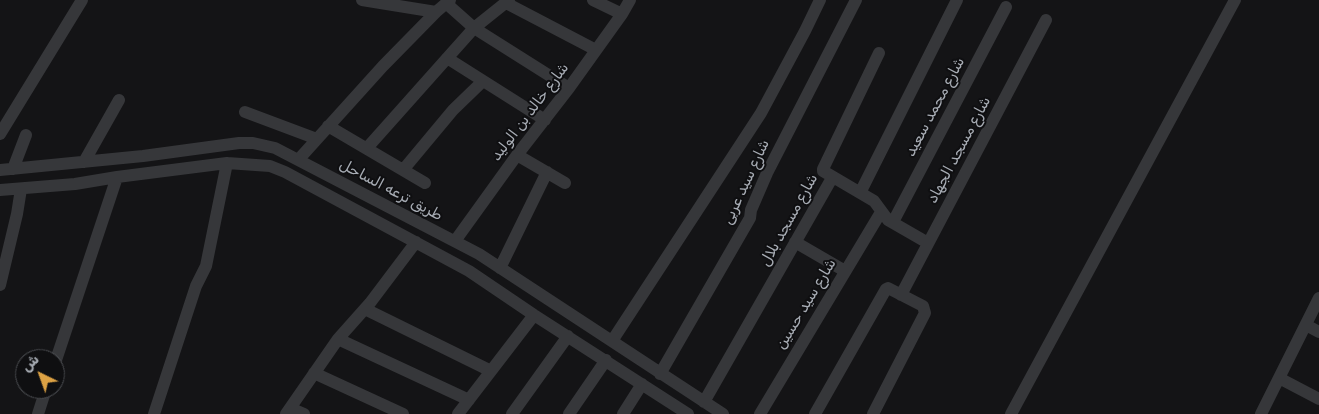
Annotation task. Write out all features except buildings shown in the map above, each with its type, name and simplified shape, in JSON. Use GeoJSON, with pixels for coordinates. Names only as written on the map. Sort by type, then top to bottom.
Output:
{"type":"FeatureCollection","features":[{"type":"Feature","properties":{"kind":"street"},"geometry":{"type":"LineString","coordinates":[[0,134],[82,0]]}},
{"type":"Feature","properties":{"kind":"street"},"geometry":{"type":"LineString","coordinates":[[362,0],[444,5],[474,28],[569,88]]}},
{"type":"Feature","properties":{"kind":"street"},"geometry":{"type":"LineString","coordinates":[[593,0],[622,14]]}},
{"type":"Feature","properties":{"kind":"street","name":"شارع خالد بن الوليد"},"geometry":{"type":"LineString","coordinates":[[455,242],[569,88],[630,0]]}},
{"type":"Feature","properties":{"kind":"street"},"geometry":{"type":"LineString","coordinates":[[612,341],[760,113],[820,0]]}},
{"type":"Feature","properties":{"kind":"street","name":"شارع سيد عربى"},"geometry":{"type":"LineString","coordinates":[[660,374],[750,218],[751,210],[767,173],[856,0]]}},
{"type":"Feature","properties":{"kind":"street"},"geometry":{"type":"LineString","coordinates":[[860,193],[957,0]]}},
{"type":"Feature","properties":{"kind":"street"},"geometry":{"type":"LineString","coordinates":[[1010,414],[1236,0]]}},
{"type":"Feature","properties":{"kind":"street"},"geometry":{"type":"LineString","coordinates":[[367,148],[474,28],[508,1],[596,50]]}},
{"type":"Feature","properties":{"kind":"street"},"geometry":{"type":"LineString","coordinates":[[299,159],[383,66],[444,5]]}},
{"type":"Feature","properties":{"kind":"street","name":"شارع محمد سعيد"},"geometry":{"type":"LineString","coordinates":[[893,222],[1006,7]]}},
{"type":"Feature","properties":{"kind":"street","name":"شارع مسجد الجهاد"},"geometry":{"type":"LineString","coordinates":[[901,295],[1046,20]]}},
{"type":"Feature","properties":{"kind":"street","name":"شارع مسجد بلال"},"geometry":{"type":"LineString","coordinates":[[704,402],[832,178],[825,174],[823,169],[879,53]]}},
{"type":"Feature","properties":{"kind":"street"},"geometry":{"type":"LineString","coordinates":[[447,58],[545,120]]}},
{"type":"Feature","properties":{"kind":"street"},"geometry":{"type":"LineString","coordinates":[[403,170],[453,110],[483,81]]}},
{"type":"Feature","properties":{"kind":"street"},"geometry":{"type":"LineString","coordinates":[[84,162],[119,100]]}},
{"type":"Feature","properties":{"kind":"street"},"geometry":{"type":"LineString","coordinates":[[245,112],[317,139]]}},
{"type":"Feature","properties":{"kind":"street"},"geometry":{"type":"LineString","coordinates":[[328,126],[425,183]]}},
{"type":"Feature","properties":{"kind":"street"},"geometry":{"type":"LineString","coordinates":[[6,169],[26,135]]}},
{"type":"Feature","properties":{"kind":"street","name":"طريق ترعه الساحل"},"geometry":{"type":"LineString","coordinates":[[6,169],[143,156],[239,143],[253,143],[275,148],[479,254],[723,414]]}},
{"type":"Feature","properties":{"kind":"street"},"geometry":{"type":"LineString","coordinates":[[518,155],[565,183]]}},
{"type":"Feature","properties":{"kind":"street"},"geometry":{"type":"LineString","coordinates":[[154,414],[196,286],[206,266],[227,163]]}},
{"type":"Feature","properties":{"kind":"street"},"geometry":{"type":"LineString","coordinates":[[0,190],[75,184],[227,163],[270,166],[285,172],[469,271],[688,414]]}},
{"type":"Feature","properties":{"kind":"street"},"geometry":{"type":"LineString","coordinates":[[500,268],[547,172]]}},
{"type":"Feature","properties":{"kind":"street"},"geometry":{"type":"LineString","coordinates":[[60,349],[117,177]]}},
{"type":"Feature","properties":{"kind":"street"},"geometry":{"type":"LineString","coordinates":[[832,178],[877,204],[881,212],[893,222],[928,243]]}},
{"type":"Feature","properties":{"kind":"street"},"geometry":{"type":"LineString","coordinates":[[0,285],[21,189]]}},
{"type":"Feature","properties":{"kind":"street","name":"شارع سيد حسين"},"geometry":{"type":"LineString","coordinates":[[760,414],[881,212]]}},
{"type":"Feature","properties":{"kind":"street"},"geometry":{"type":"LineString","coordinates":[[304,414],[288,411],[338,339],[365,309],[416,242]]}},
{"type":"Feature","properties":{"kind":"street"},"geometry":{"type":"LineString","coordinates":[[796,242],[845,271]]}},
{"type":"Feature","properties":{"kind":"street"},"geometry":{"type":"LineString","coordinates":[[815,414],[886,289],[890,288],[923,306],[925,313],[873,414]]}},
{"type":"Feature","properties":{"kind":"street"},"geometry":{"type":"LineString","coordinates":[[1261,414],[1319,298]]}},
{"type":"Feature","properties":{"kind":"street"},"geometry":{"type":"LineString","coordinates":[[365,309],[491,371]]}},
{"type":"Feature","properties":{"kind":"street"},"geometry":{"type":"LineString","coordinates":[[458,414],[534,315]]}},
{"type":"Feature","properties":{"kind":"street"},"geometry":{"type":"LineString","coordinates":[[1306,325],[1319,332]]}},
{"type":"Feature","properties":{"kind":"street"},"geometry":{"type":"LineString","coordinates":[[512,414],[568,336]]}},
{"type":"Feature","properties":{"kind":"street"},"geometry":{"type":"LineString","coordinates":[[338,339],[469,400]]}},
{"type":"Feature","properties":{"kind":"street"},"geometry":{"type":"LineString","coordinates":[[569,414],[606,360]]}},
{"type":"Feature","properties":{"kind":"street"},"geometry":{"type":"LineString","coordinates":[[314,373],[404,414]]}},
{"type":"Feature","properties":{"kind":"street"},"geometry":{"type":"LineString","coordinates":[[1279,378],[1319,399]]}},
{"type":"Feature","properties":{"kind":"street"},"geometry":{"type":"LineString","coordinates":[[623,414],[642,384]]}},
{"type":"Feature","properties":{"kind":"street"},"geometry":{"type":"LineString","coordinates":[[38,414],[43,399]]}}]}
